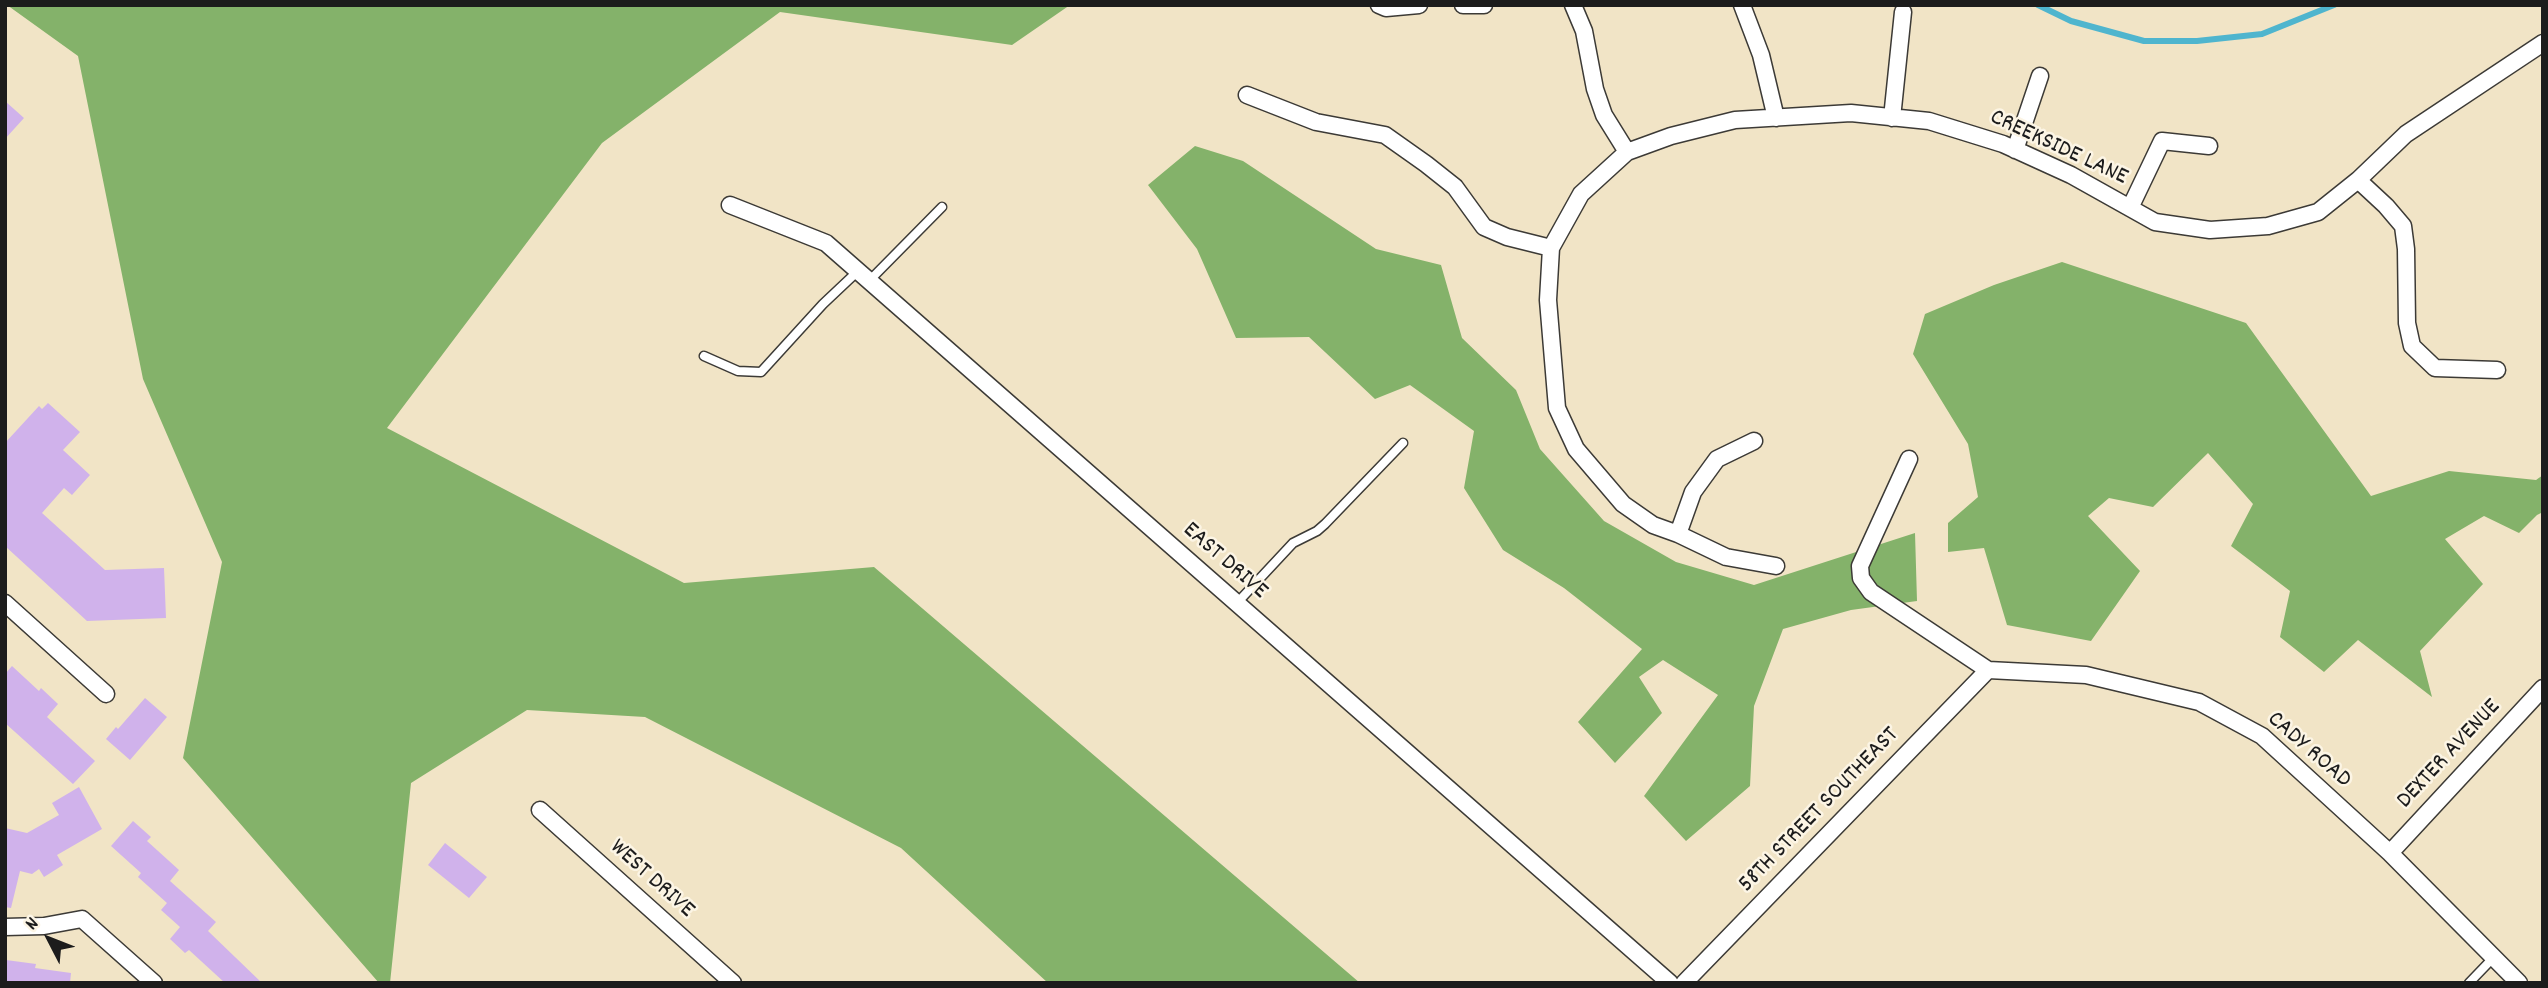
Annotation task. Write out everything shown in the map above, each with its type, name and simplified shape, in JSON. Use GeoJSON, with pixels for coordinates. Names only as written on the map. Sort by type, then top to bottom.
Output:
{"type":"FeatureCollection","features":[{"type":"Feature","properties":{"kind":"street"},"geometry":{"type":"LineString","coordinates":[[1379,5],[1386,8],[1419,5]]}},
{"type":"Feature","properties":{"kind":"street"},"geometry":{"type":"LineString","coordinates":[[1463,5],[1484,5]]}},
{"type":"Feature","properties":{"kind":"street"},"geometry":{"type":"LineString","coordinates":[[1742,5],[1761,55],[1776,118]]}},
{"type":"Feature","properties":{"kind":"street"},"geometry":{"type":"LineString","coordinates":[[1570,6],[1584,31],[1595,89],[1604,115],[1627,152]]}},
{"type":"Feature","properties":{"kind":"street"},"geometry":{"type":"LineString","coordinates":[[1892,118],[1903,12]]}},
{"type":"Feature","properties":{"kind":"street","name":"CREEKSIDE LANE"},"geometry":{"type":"LineString","coordinates":[[1776,566],[1726,557],[1653,525],[1623,505],[1576,449],[1557,408],[1548,300],[1551,248],[1581,194],[1627,152],[1671,136],[1735,120],[1850,113],[1929,121],[2003,144],[2071,175],[2155,222],[2210,230],[2268,226],[2318,212],[2358,180],[2406,134],[2543,43]]}},
{"type":"Feature","properties":{"kind":"street"},"geometry":{"type":"LineString","coordinates":[[2015,150],[2040,76]]}},
{"type":"Feature","properties":{"kind":"street"},"geometry":{"type":"LineString","coordinates":[[1247,95],[1316,122],[1385,135],[1455,187],[1484,227],[1507,237],[1551,248]]}},
{"type":"Feature","properties":{"kind":"street"},"geometry":{"type":"LineString","coordinates":[[2130,208],[2162,141],[2209,146]]}},
{"type":"Feature","properties":{"kind":"street"},"geometry":{"type":"LineString","coordinates":[[2358,180],[2403,226],[2407,323],[2413,346],[2435,368],[2497,370]]}},
{"type":"Feature","properties":{"kind":"street","name":"EAST DRIVE"},"geometry":{"type":"LineString","coordinates":[[730,205],[826,243],[1670,983]]}},
{"type":"Feature","properties":{"kind":"street"},"geometry":{"type":"LineString","coordinates":[[1678,534],[1693,492],[1717,459],[1754,441]]}},
{"type":"Feature","properties":{"kind":"street"},"geometry":{"type":"LineString","coordinates":[[1909,458],[1860,566],[1861,578],[1871,592],[1988,670]]}},
{"type":"Feature","properties":{"kind":"street"},"geometry":{"type":"LineString","coordinates":[[5,603],[106,694]]}},
{"type":"Feature","properties":{"kind":"street","name":"CADY ROAD"},"geometry":{"type":"LineString","coordinates":[[1988,670],[2086,675],[2199,702],[2262,736],[2390,853],[2519,983]]}},
{"type":"Feature","properties":{"kind":"street","name":"58TH STREET SOUTHEAST"},"geometry":{"type":"LineString","coordinates":[[1684,983],[1988,670]]}},
{"type":"Feature","properties":{"kind":"street","name":"DEXTER AVENUE"},"geometry":{"type":"LineString","coordinates":[[2390,853],[2543,688]]}},
{"type":"Feature","properties":{"kind":"street","name":"WEST DRIVE"},"geometry":{"type":"LineString","coordinates":[[540,810],[733,983]]}},
{"type":"Feature","properties":{"kind":"street"},"geometry":{"type":"LineString","coordinates":[[5,927],[44,926],[82,919],[154,983]]}},
{"type":"Feature","properties":{"kind":"lane"},"geometry":{"type":"LineString","coordinates":[[704,356],[738,371],[761,372],[823,304],[864,276],[942,207]]}},
{"type":"Feature","properties":{"kind":"lane"},"geometry":{"type":"LineString","coordinates":[[1237,603],[1293,543],[1325,524],[1403,443]]}},
{"type":"Feature","properties":{"kind":"lane"},"geometry":{"type":"LineString","coordinates":[[2469,983],[2494,957]]}},
{"type":"Feature","properties":{"kind":"green space"},"geometry":{"type":"Polygon","coordinates":[[[7,5],[1070,5],[1012,45],[780,12],[602,143],[387,428],[684,583],[874,567],[1360,983],[1048,983],[901,848],[645,717],[527,710],[411,783],[390,983],[379,983],[183,758],[222,562],[143,379],[78,56],[7,5]]]}},
{"type":"Feature","properties":{"kind":"green space"},"geometry":{"type":"Polygon","coordinates":[[[1195,146],[1243,161],[1376,249],[1441,265],[1462,338],[1516,390],[1540,449],[1604,521],[1676,562],[1754,585],[1915,533],[1917,601],[1851,610],[1783,629],[1754,706],[1750,786],[1686,841],[1644,796],[1718,695],[1663,660],[1639,677],[1662,713],[1615,763],[1578,722],[1642,649],[1564,588],[1503,550],[1464,488],[1474,431],[1410,385],[1375,399],[1309,337],[1236,338],[1197,249],[1148,185],[1195,146]]]}},
{"type":"Feature","properties":{"kind":"green space"},"geometry":{"type":"Polygon","coordinates":[[[2062,262],[2246,323],[2371,496],[2449,471],[2536,480],[2543,475],[2543,512],[2519,533],[2484,516],[2445,539],[2483,584],[2420,651],[2432,697],[2358,640],[2324,672],[2280,637],[2290,591],[2231,546],[2253,504],[2208,453],[2153,507],[2109,498],[2088,516],[2140,571],[2091,641],[2007,625],[1984,548],[1948,552],[1948,523],[1978,497],[1968,444],[1913,354],[1925,314],[1994,285],[2062,262]]]}},
{"type":"Feature","properties":{"kind":"building"},"geometry":{"type":"Polygon","coordinates":[[[5,101],[24,118],[5,139],[5,101]]]}},
{"type":"Feature","properties":{"kind":"building"},"geometry":{"type":"Polygon","coordinates":[[[48,403],[80,432],[63,450],[90,475],[72,495],[64,488],[42,513],[105,570],[164,568],[166,618],[87,621],[5,546],[5,443],[39,406],[42,409],[48,403]]]}},
{"type":"Feature","properties":{"kind":"building"},"geometry":{"type":"Polygon","coordinates":[[[12,666],[58,704],[47,717],[95,761],[73,784],[5,723],[5,674],[12,666]]]}},
{"type":"Feature","properties":{"kind":"building"},"geometry":{"type":"Polygon","coordinates":[[[145,698],[167,717],[130,760],[106,739],[145,698]]]}},
{"type":"Feature","properties":{"kind":"building"},"geometry":{"type":"Polygon","coordinates":[[[79,787],[102,829],[57,855],[63,865],[44,877],[39,869],[32,874],[20,871],[11,908],[5,907],[5,828],[27,833],[59,815],[52,803],[79,787]]]}},
{"type":"Feature","properties":{"kind":"building"},"geometry":{"type":"Polygon","coordinates":[[[133,821],[151,837],[147,841],[179,870],[170,881],[216,922],[208,931],[262,983],[225,983],[189,950],[185,953],[170,939],[180,927],[161,910],[167,903],[138,877],[141,873],[111,846],[133,821]]]}},
{"type":"Feature","properties":{"kind":"building"},"geometry":{"type":"Polygon","coordinates":[[[445,843],[487,877],[469,898],[428,865],[445,843]]]}},
{"type":"Feature","properties":{"kind":"building"},"geometry":{"type":"Polygon","coordinates":[[[6,960],[36,964],[35,968],[71,973],[70,983],[5,983],[6,960]]]}},
{"type":"Feature","properties":{"kind":"waterway"},"geometry":{"type":"LineString","coordinates":[[2038,5],[2071,21],[2144,41],[2197,41],[2262,34],[2334,5]]}}]}
